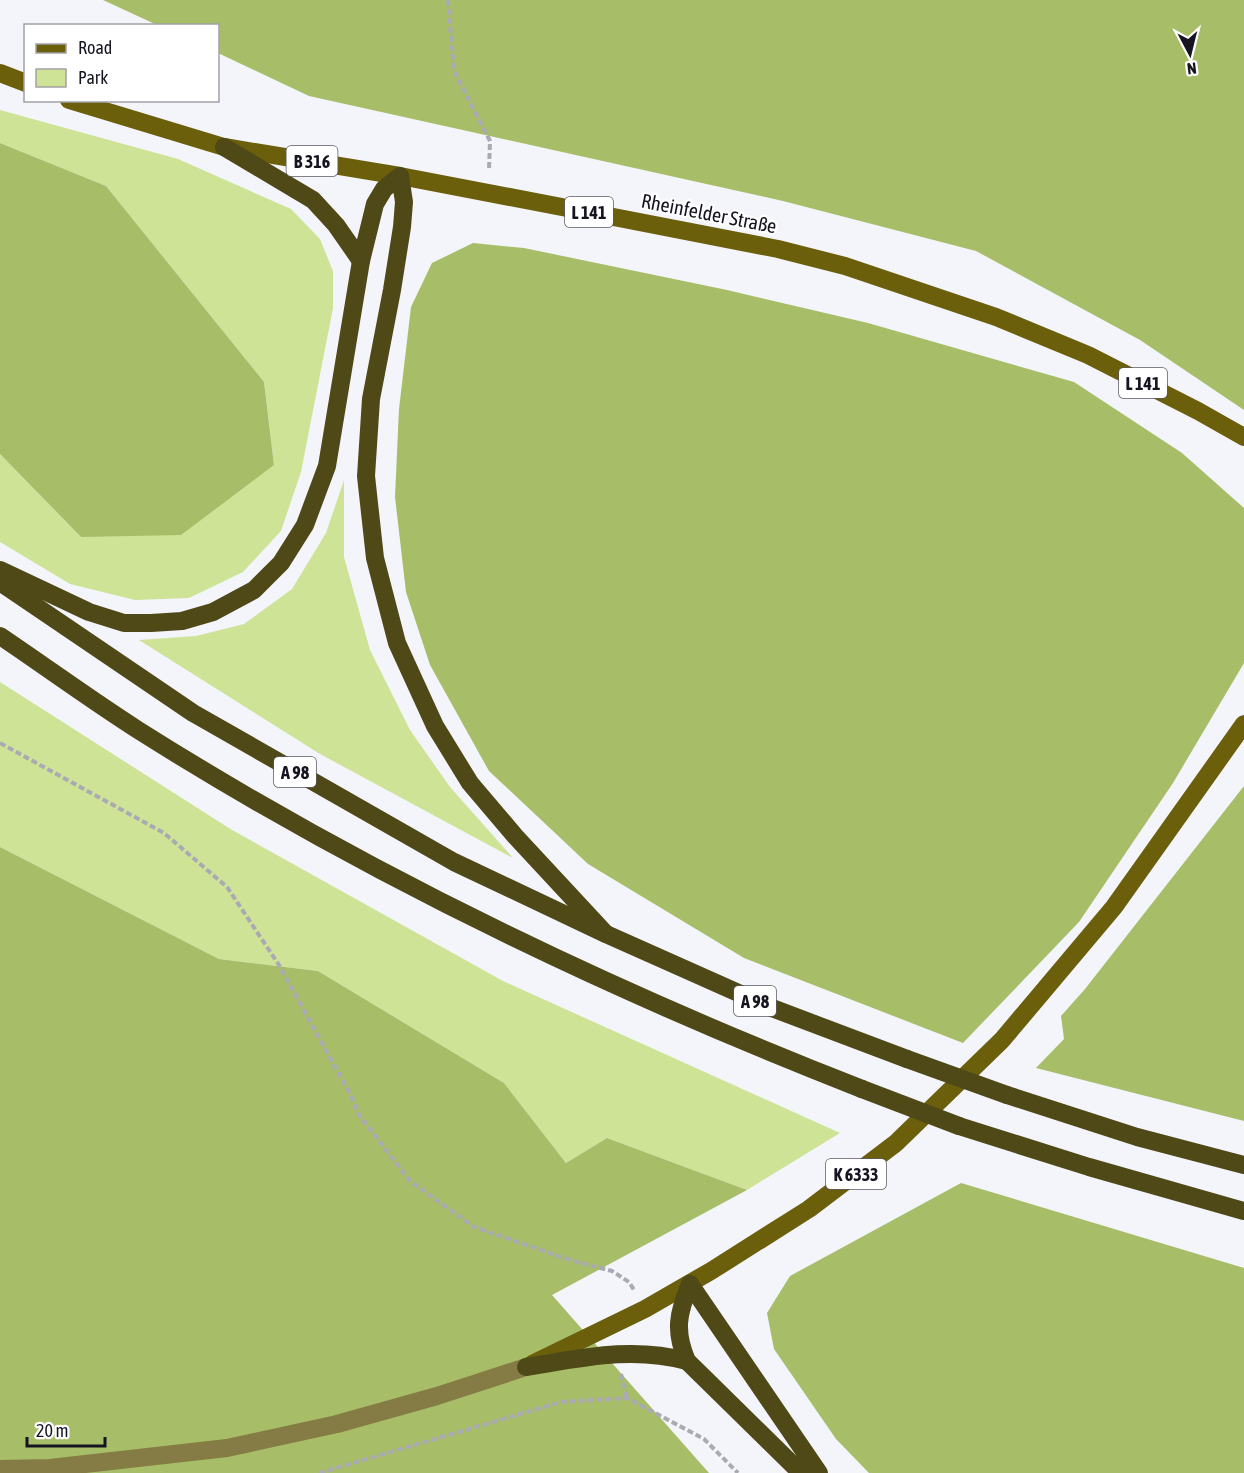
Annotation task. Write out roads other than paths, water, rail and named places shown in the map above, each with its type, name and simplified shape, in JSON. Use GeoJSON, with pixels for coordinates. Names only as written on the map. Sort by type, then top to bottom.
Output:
{"type":"FeatureCollection","features":[{"type":"Feature","properties":{"kind":"highway"},"geometry":{"type":"LineString","coordinates":[[224,147],[313,200],[336,225],[361,261]]}},
{"type":"Feature","properties":{"kind":"highway"},"geometry":{"type":"LineString","coordinates":[[0,570],[89,612],[124,623],[182,621],[213,612],[254,590],[281,563],[305,525],[327,466],[361,261],[375,204],[384,189],[400,176]]}},
{"type":"Feature","properties":{"kind":"highway"},"geometry":{"type":"LineString","coordinates":[[400,176],[404,202],[402,227],[371,399],[366,476],[375,558],[397,643],[435,726],[470,783],[515,836],[606,934]]}},
{"type":"Feature","properties":{"kind":"highway","name":"A 98"},"geometry":{"type":"LineString","coordinates":[[0,582],[203,719],[454,862],[606,934],[772,1008],[907,1059],[1007,1095],[1137,1137],[1244,1165]]}},
{"type":"Feature","properties":{"kind":"highway","name":"A 98"},"geometry":{"type":"LineString","coordinates":[[0,636],[137,729],[284,817],[444,903],[573,967],[761,1050],[959,1126],[1089,1167],[1244,1211]]}},
{"type":"Feature","properties":{"kind":"highway"},"geometry":{"type":"LineString","coordinates":[[690,1284],[680,1308],[679,1326],[681,1347],[687,1361],[801,1473]]}},
{"type":"Feature","properties":{"kind":"highway"},"geometry":{"type":"LineString","coordinates":[[690,1284],[819,1473]]}},
{"type":"Feature","properties":{"kind":"highway"},"geometry":{"type":"LineString","coordinates":[[526,1367],[617,1353],[650,1353],[687,1361]]}},
{"type":"Feature","properties":{"kind":"main road"},"geometry":{"type":"LineString","coordinates":[[0,73],[24,82]]}},
{"type":"Feature","properties":{"kind":"main road","name":"Rheinfelder Straße"},"geometry":{"type":"LineString","coordinates":[[76,102],[224,147],[400,176],[778,249],[845,266],[996,317],[1088,355],[1244,437]]}},
{"type":"Feature","properties":{"kind":"main road","name":"K 6333"},"geometry":{"type":"LineString","coordinates":[[526,1367],[645,1309],[690,1284],[809,1209],[896,1143],[1002,1040],[1114,907],[1244,724]]}},
{"type":"Feature","properties":{"kind":"street","name":"K 6333"},"geometry":{"type":"LineString","coordinates":[[0,1469],[50,1468],[227,1448],[337,1425],[526,1367]]}}]}
